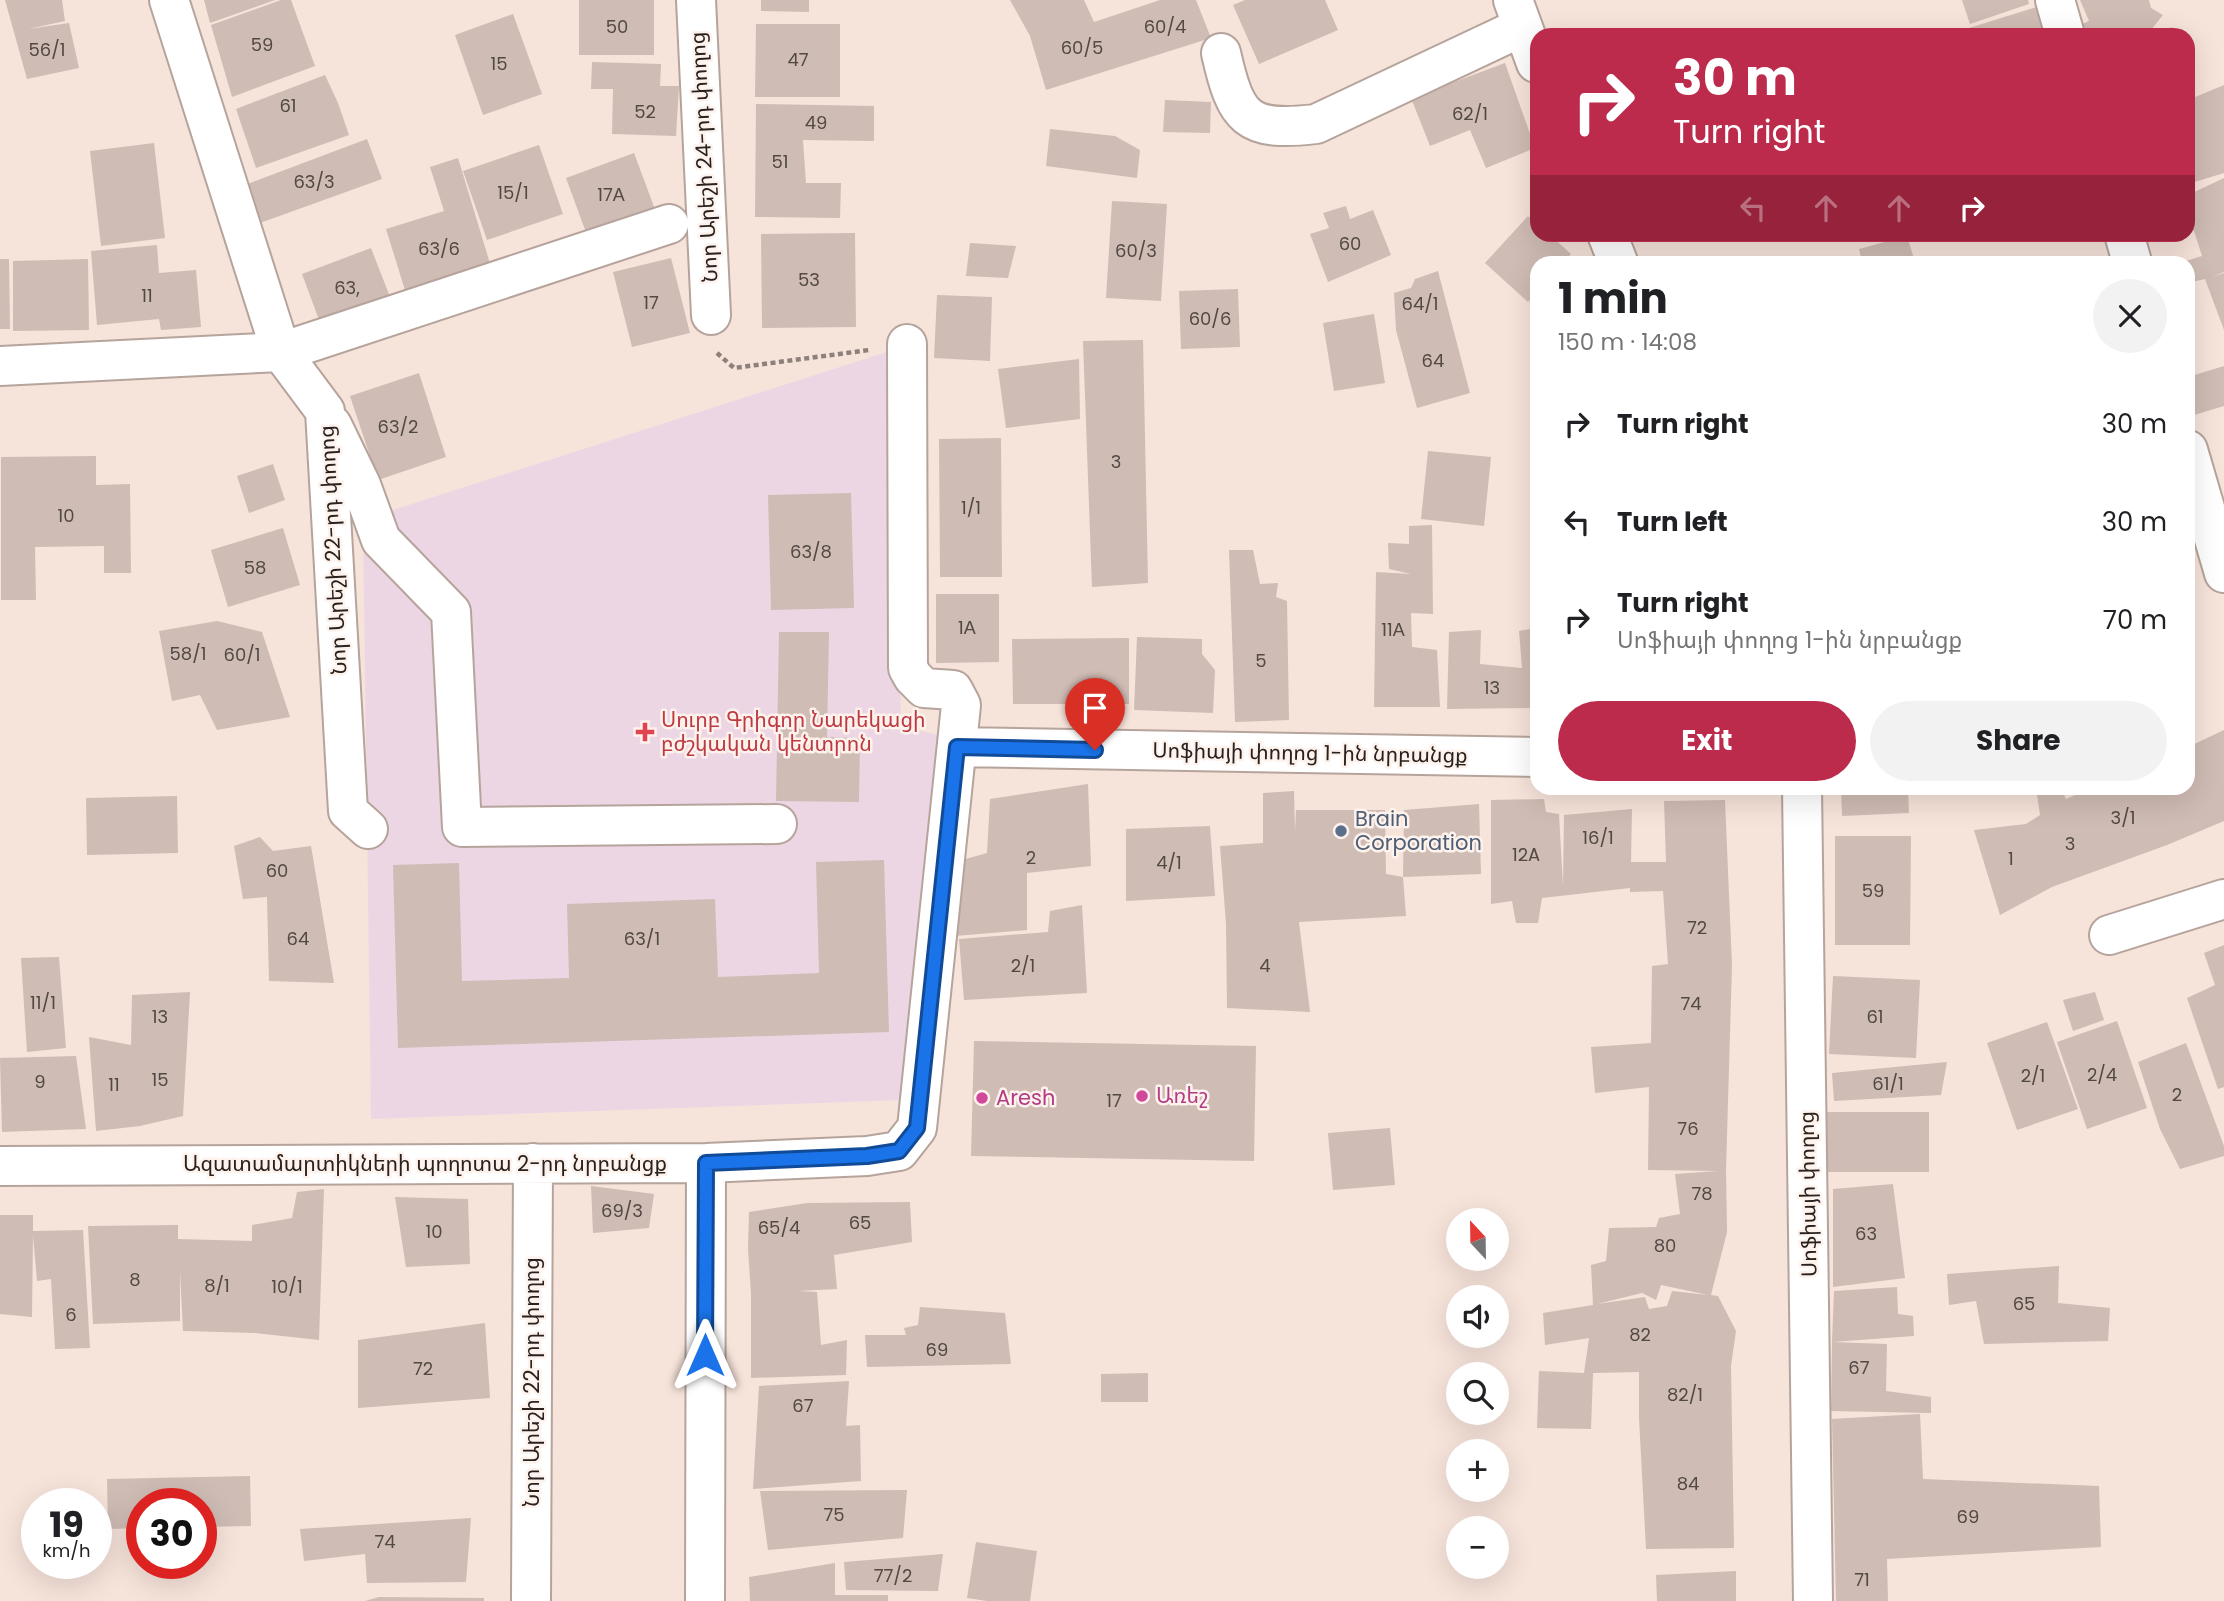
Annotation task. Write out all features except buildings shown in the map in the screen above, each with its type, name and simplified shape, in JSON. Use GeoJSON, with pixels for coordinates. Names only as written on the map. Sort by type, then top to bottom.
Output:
{"type":"FeatureCollection","features":[{"type":"Feature","properties":{"kind":"street","name":"Նոր Արեշի 22-րդ փողոց"},"geometry":{"type":"LineString","coordinates":[[169,0],[281,352],[325,411],[348,811],[368,829]]}},
{"type":"Feature","properties":{"kind":"street","name":"Նոր Արեշի 24-րդ փողոց"},"geometry":{"type":"LineString","coordinates":[[696,0],[711,315]]}},
{"type":"Feature","properties":{"kind":"street"},"geometry":{"type":"LineString","coordinates":[[2055,0],[2063,28]]}},
{"type":"Feature","properties":{"kind":"street"},"geometry":{"type":"LineString","coordinates":[[1221,53],[1229,86],[1239,108],[1247,117],[1263,126],[1288,127],[1316,124],[1518,14],[1530,47]]}},
{"type":"Feature","properties":{"kind":"street"},"geometry":{"type":"LineString","coordinates":[[0,366],[281,352],[669,224]]}},
{"type":"Feature","properties":{"kind":"street","name":"Ազատամարտիկների պողոտա 2-րդ նրբանցք"},"geometry":{"type":"LineString","coordinates":[[0,1166],[706,1163],[867,1156],[899,1151],[917,1128],[961,705],[953,690],[924,688],[908,667],[907,344]]}},
{"type":"Feature","properties":{"kind":"street"},"geometry":{"type":"LineString","coordinates":[[325,411],[361,485],[381,540],[452,612],[462,827],[777,824]]}},
{"type":"Feature","properties":{"kind":"street"},"geometry":{"type":"LineString","coordinates":[[2195,474],[2224,573]]}},
{"type":"Feature","properties":{"kind":"street","name":"Սոֆիայի փողոց 1-ին նրբանցք"},"geometry":{"type":"LineString","coordinates":[[957,747],[1530,757]]}},
{"type":"Feature","properties":{"kind":"street","name":"Սոֆիայի փողոց"},"geometry":{"type":"LineString","coordinates":[[1802,795],[1813,1601]]}},
{"type":"Feature","properties":{"kind":"street"},"geometry":{"type":"LineString","coordinates":[[2109,935],[2224,900]]}},
{"type":"Feature","properties":{"kind":"street","name":"Նոր Արեշի 22-րդ փողոց"},"geometry":{"type":"LineString","coordinates":[[531,1601],[533,1163]]}},
{"type":"Feature","properties":{"kind":"street"},"geometry":{"type":"LineString","coordinates":[[705,1601],[706,1163]]}},
{"type":"Feature","properties":{"kind":"path"},"geometry":{"type":"LineString","coordinates":[[711,315],[717,355],[734,368],[907,344]]}},
{"type":"Feature","properties":{"kind":"shaded area","name":"Սուրբ Գրիգոր Նարեկացի բժշկական կենտրոն"},"geometry":{"type":"Polygon","coordinates":[[[896,349],[901,726],[946,737],[902,1100],[371,1119],[363,522],[390,511],[896,349]]]}},
{"type":"Feature","properties":{"kind":"place","name":"Սուրբ Գրիգոր Նարեկացի բժշկական կենտրոն"},"geometry":{"type":"Point","coordinates":[645,732]}},
{"type":"Feature","properties":{"kind":"place","name":"Brain Corporation"},"geometry":{"type":"Point","coordinates":[1341,831]}},
{"type":"Feature","properties":{"kind":"place","name":"Առեշ"},"geometry":{"type":"Point","coordinates":[1142,1096]}},
{"type":"Feature","properties":{"kind":"place","name":"Aresh"},"geometry":{"type":"Point","coordinates":[982,1098]}},
{"type":"Feature","properties":{"kind":"route"},"geometry":{"type":"LineString","coordinates":[[705,1355],[706,1163],[867,1156],[899,1151],[917,1128],[957,747],[1095,750]]}}]}
